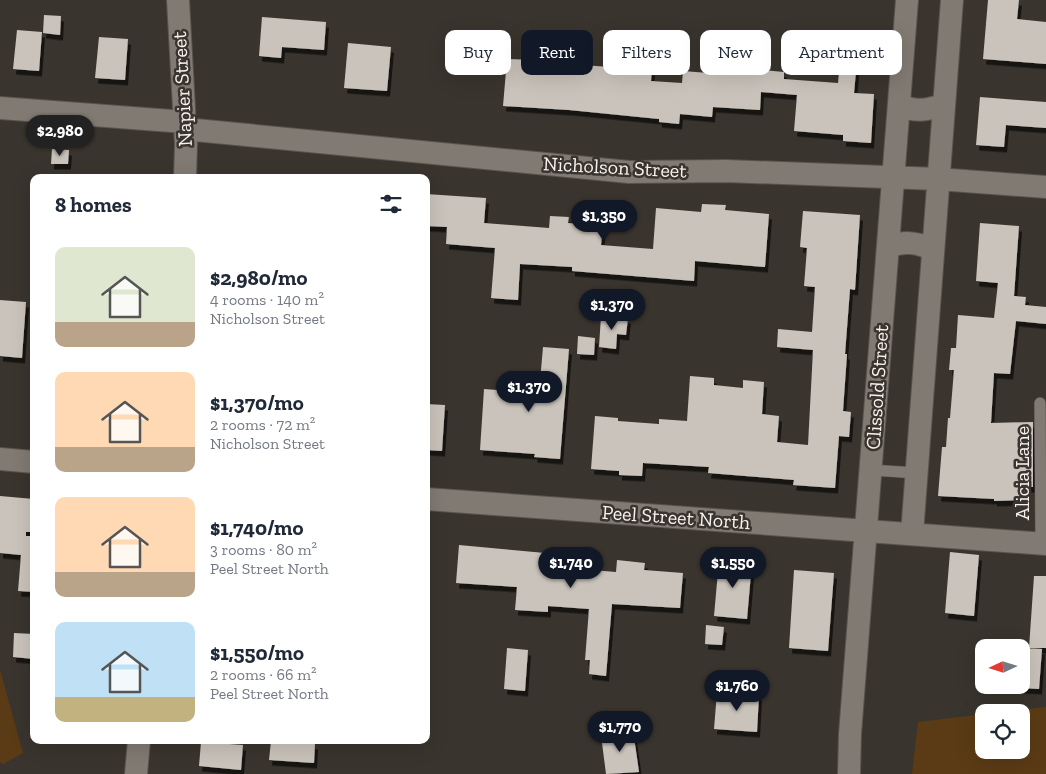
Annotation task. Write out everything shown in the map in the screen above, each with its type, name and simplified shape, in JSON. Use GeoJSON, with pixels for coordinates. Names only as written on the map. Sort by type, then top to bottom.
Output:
{"type":"FeatureCollection","features":[{"type":"Feature","properties":{"kind":"street","name":"Napier Street"},"geometry":{"type":"LineString","coordinates":[[178,0],[185,126],[185,174]]}},
{"type":"Feature","properties":{"kind":"street","name":"Clissold Street"},"geometry":{"type":"LineString","coordinates":[[849,774],[851,724],[906,0]]}},
{"type":"Feature","properties":{"kind":"street"},"geometry":{"type":"LineString","coordinates":[[912,534],[952,0]]}},
{"type":"Feature","properties":{"kind":"street"},"geometry":{"type":"LineString","coordinates":[[899,104],[910,109],[921,110],[944,105]]}},
{"type":"Feature","properties":{"kind":"street","name":"Nicholson Street"},"geometry":{"type":"LineString","coordinates":[[0,108],[629,172],[726,171],[893,177],[1046,187]]}},
{"type":"Feature","properties":{"kind":"street"},"geometry":{"type":"LineString","coordinates":[[888,247],[898,243],[910,242],[932,249]]}},
{"type":"Feature","properties":{"kind":"street"},"geometry":{"type":"LineString","coordinates":[[0,459],[30,462]]}},
{"type":"Feature","properties":{"kind":"street","name":"Peel Street North"},"geometry":{"type":"LineString","coordinates":[[430,499],[1043,544]]}},
{"type":"Feature","properties":{"kind":"street"},"geometry":{"type":"LineString","coordinates":[[136,774],[139,744]]}},
{"type":"Feature","properties":{"kind":"lane","name":"Alicia Lane"},"geometry":{"type":"LineString","coordinates":[[1040,403],[1043,544]]}},
{"type":"Feature","properties":{"kind":"lane"},"geometry":{"type":"LineString","coordinates":[[871,470],[917,473]]}},
{"type":"Feature","properties":{"kind":"shaded area"},"geometry":{"type":"Polygon","coordinates":[[[0,670],[23,753],[3,764],[0,762],[0,670]]]}},
{"type":"Feature","properties":{"kind":"shaded area"},"geometry":{"type":"Polygon","coordinates":[[[1046,707],[1046,774],[912,774],[918,722],[975,715],[975,759],[1030,759],[1030,709],[1046,707]]]}},
{"type":"Feature","properties":{"kind":"building"},"geometry":{"type":"Polygon","coordinates":[[[988,0],[1019,0],[1017,19],[1046,22],[1046,64],[983,59],[988,0]]]}},
{"type":"Feature","properties":{"kind":"building"},"geometry":{"type":"Polygon","coordinates":[[[44,15],[61,16],[60,35],[43,33],[44,15]]]}},
{"type":"Feature","properties":{"kind":"building"},"geometry":{"type":"Polygon","coordinates":[[[262,17],[326,22],[324,50],[282,47],[281,58],[259,56],[262,17]]]}},
{"type":"Feature","properties":{"kind":"building"},"geometry":{"type":"Polygon","coordinates":[[[17,30],[42,32],[39,71],[13,69],[17,30]]]}},
{"type":"Feature","properties":{"kind":"building"},"geometry":{"type":"Polygon","coordinates":[[[99,37],[128,39],[125,80],[95,78],[99,37]]]}},
{"type":"Feature","properties":{"kind":"building"},"geometry":{"type":"Polygon","coordinates":[[[348,43],[391,47],[387,91],[344,88],[348,43]]]}},
{"type":"Feature","properties":{"kind":"building"},"geometry":{"type":"Polygon","coordinates":[[[511,59],[521,59],[521,75],[593,75],[593,66],[603,66],[603,75],[652,75],[651,81],[682,83],[683,75],[690,75],[690,72],[700,72],[700,75],[771,75],[771,71],[781,72],[781,75],[784,75],[784,79],[838,83],[839,75],[856,75],[854,93],[874,94],[871,143],[843,141],[843,135],[794,131],[797,95],[761,92],[760,110],[713,107],[712,117],[680,114],[679,124],[659,122],[659,119],[503,106],[506,75],[511,75],[511,59]]]}},
{"type":"Feature","properties":{"kind":"building"},"geometry":{"type":"Polygon","coordinates":[[[980,97],[1046,102],[1046,128],[1006,125],[1004,147],[976,145],[980,97]]]}},
{"type":"Feature","properties":{"kind":"building"},"geometry":{"type":"Polygon","coordinates":[[[52,149],[69,150],[68,164],[51,164],[52,149]]]}},
{"type":"Feature","properties":{"kind":"building"},"geometry":{"type":"Polygon","coordinates":[[[430,194],[486,198],[484,223],[549,228],[550,216],[569,217],[568,223],[603,226],[601,245],[653,249],[656,208],[701,212],[702,204],[726,205],[725,210],[769,214],[765,267],[695,261],[694,281],[572,271],[572,267],[520,264],[518,300],[491,298],[495,248],[446,244],[447,227],[430,226],[430,194]]]}},
{"type":"Feature","properties":{"kind":"building"},"geometry":{"type":"Polygon","coordinates":[[[803,211],[860,215],[855,290],[850,289],[845,354],[847,354],[843,411],[851,412],[849,437],[839,436],[835,488],[793,485],[794,480],[708,473],[709,467],[643,463],[642,476],[619,475],[619,471],[591,469],[595,416],[618,418],[618,421],[659,424],[659,419],[687,421],[690,376],[714,378],[714,385],[743,388],[743,380],[764,382],[762,414],[779,416],[777,442],[808,445],[813,350],[777,347],[778,329],[812,332],[815,287],[804,286],[807,248],[800,247],[803,211]]]}},
{"type":"Feature","properties":{"kind":"building"},"geometry":{"type":"Polygon","coordinates":[[[980,223],[1019,226],[1014,296],[1026,297],[1025,305],[1046,307],[1046,324],[1016,321],[1010,374],[994,373],[991,423],[1033,422],[1033,487],[1027,487],[1028,500],[994,501],[994,499],[938,496],[942,447],[946,447],[948,418],[950,418],[954,370],[949,370],[951,348],[956,348],[958,315],[994,318],[998,283],[976,281],[980,223]]]}},
{"type":"Feature","properties":{"kind":"building"},"geometry":{"type":"Polygon","coordinates":[[[0,300],[26,302],[22,358],[0,356],[0,300]]]}},
{"type":"Feature","properties":{"kind":"building"},"geometry":{"type":"Polygon","coordinates":[[[601,316],[628,318],[626,335],[617,334],[616,349],[599,347],[601,316]]]}},
{"type":"Feature","properties":{"kind":"building"},"geometry":{"type":"Polygon","coordinates":[[[578,336],[595,338],[594,355],[577,354],[578,336]]]}},
{"type":"Feature","properties":{"kind":"building"},"geometry":{"type":"Polygon","coordinates":[[[543,347],[569,349],[560,459],[534,457],[535,454],[480,450],[484,389],[539,393],[543,347]]]}},
{"type":"Feature","properties":{"kind":"building"},"geometry":{"type":"Polygon","coordinates":[[[430,404],[445,405],[442,451],[430,450],[430,404]]]}},
{"type":"Feature","properties":{"kind":"building"},"geometry":{"type":"Polygon","coordinates":[[[0,496],[30,499],[30,532],[26,532],[26,536],[30,536],[30,592],[18,591],[21,555],[0,553],[0,496]]]}},
{"type":"Feature","properties":{"kind":"building"},"geometry":{"type":"Polygon","coordinates":[[[459,545],[545,553],[544,566],[616,572],[617,560],[645,563],[644,570],[683,573],[680,608],[612,604],[606,676],[589,674],[590,660],[585,660],[589,609],[548,606],[548,612],[515,610],[517,587],[456,583],[459,545]]]}},
{"type":"Feature","properties":{"kind":"building"},"geometry":{"type":"Polygon","coordinates":[[[950,552],[979,555],[974,616],[945,613],[950,552]]]}},
{"type":"Feature","properties":{"kind":"building"},"geometry":{"type":"Polygon","coordinates":[[[719,560],[752,562],[747,619],[714,616],[719,560]]]}},
{"type":"Feature","properties":{"kind":"building"},"geometry":{"type":"Polygon","coordinates":[[[794,570],[834,573],[828,651],[789,648],[794,570]]]}},
{"type":"Feature","properties":{"kind":"building"},"geometry":{"type":"Polygon","coordinates":[[[1034,576],[1046,576],[1046,648],[1030,648],[1034,576]]]}},
{"type":"Feature","properties":{"kind":"building"},"geometry":{"type":"Polygon","coordinates":[[[706,625],[724,627],[722,645],[705,644],[706,625]]]}},
{"type":"Feature","properties":{"kind":"building"},"geometry":{"type":"Polygon","coordinates":[[[14,633],[30,634],[30,659],[13,657],[14,633]]]}},
{"type":"Feature","properties":{"kind":"building"},"geometry":{"type":"Polygon","coordinates":[[[507,648],[528,650],[525,691],[504,689],[507,648]]]}},
{"type":"Feature","properties":{"kind":"building"},"geometry":{"type":"Polygon","coordinates":[[[1030,648],[1042,649],[1039,689],[1030,688],[1030,648]]]}},
{"type":"Feature","properties":{"kind":"building"},"geometry":{"type":"Polygon","coordinates":[[[717,692],[759,695],[757,732],[714,729],[717,692]]]}},
{"type":"Feature","properties":{"kind":"building"},"geometry":{"type":"Polygon","coordinates":[[[633,730],[639,772],[606,774],[601,735],[633,730]]]}},
{"type":"Feature","properties":{"kind":"building"},"geometry":{"type":"Polygon","coordinates":[[[201,744],[243,745],[241,770],[199,766],[201,744]]]}},
{"type":"Feature","properties":{"kind":"building"},"geometry":{"type":"Polygon","coordinates":[[[271,744],[315,744],[314,763],[269,760],[271,744]]]}}]}
